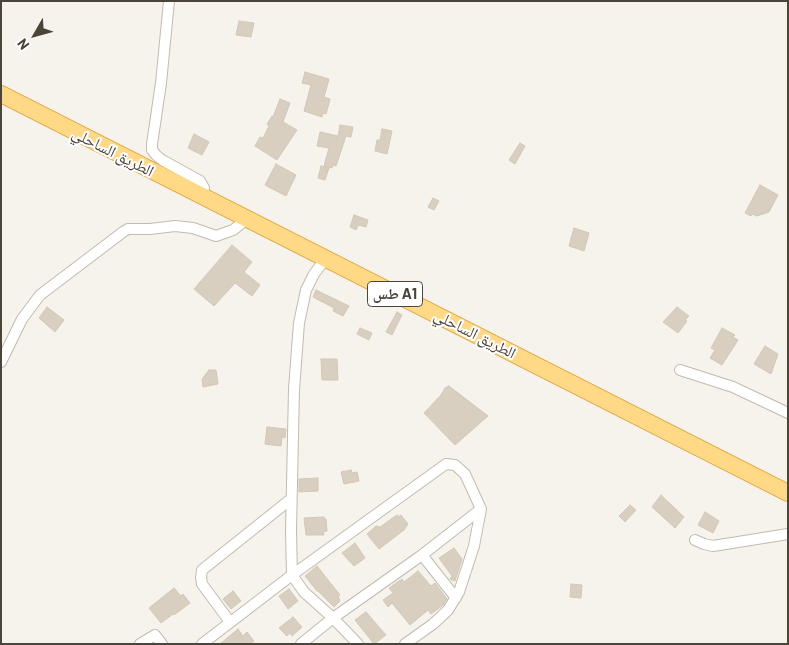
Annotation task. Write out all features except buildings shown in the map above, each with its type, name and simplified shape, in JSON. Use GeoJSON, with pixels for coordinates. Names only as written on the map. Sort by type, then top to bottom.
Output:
{"type":"FeatureCollection","features":[{"type":"Feature","properties":{"kind":"highway","name":"الطريق الساحلي"},"geometry":{"type":"LineString","coordinates":[[1,94],[788,494]]}},
{"type":"Feature","properties":{"kind":"street"},"geometry":{"type":"LineString","coordinates":[[169,1],[152,150],[162,160],[200,181],[204,188],[202,197]]}},
{"type":"Feature","properties":{"kind":"street"},"geometry":{"type":"LineString","coordinates":[[1,362],[22,319],[40,295],[123,232],[134,229],[175,226],[193,228],[216,236],[233,230],[247,219]]}},
{"type":"Feature","properties":{"kind":"street"},"geometry":{"type":"LineString","coordinates":[[326,258],[314,274],[306,290],[299,323],[294,389],[292,575],[304,592],[358,644]]}},
{"type":"Feature","properties":{"kind":"street"},"geometry":{"type":"LineString","coordinates":[[680,370],[733,387],[788,412]]}},
{"type":"Feature","properties":{"kind":"street"},"geometry":{"type":"LineString","coordinates":[[202,644],[292,575],[446,464],[455,465],[465,474],[480,509],[474,546],[459,592],[448,610],[433,624],[405,644]]}},
{"type":"Feature","properties":{"kind":"street"},"geometry":{"type":"LineString","coordinates":[[230,622],[202,584],[200,577],[202,570],[292,499]]}},
{"type":"Feature","properties":{"kind":"street"},"geometry":{"type":"LineString","coordinates":[[301,644],[480,509]]}},
{"type":"Feature","properties":{"kind":"street"},"geometry":{"type":"LineString","coordinates":[[695,540],[713,546],[788,534]]}},
{"type":"Feature","properties":{"kind":"street"},"geometry":{"type":"LineString","coordinates":[[422,554],[456,598]]}},
{"type":"Feature","properties":{"kind":"street"},"geometry":{"type":"LineString","coordinates":[[140,644],[155,635],[162,644]]}}]}
